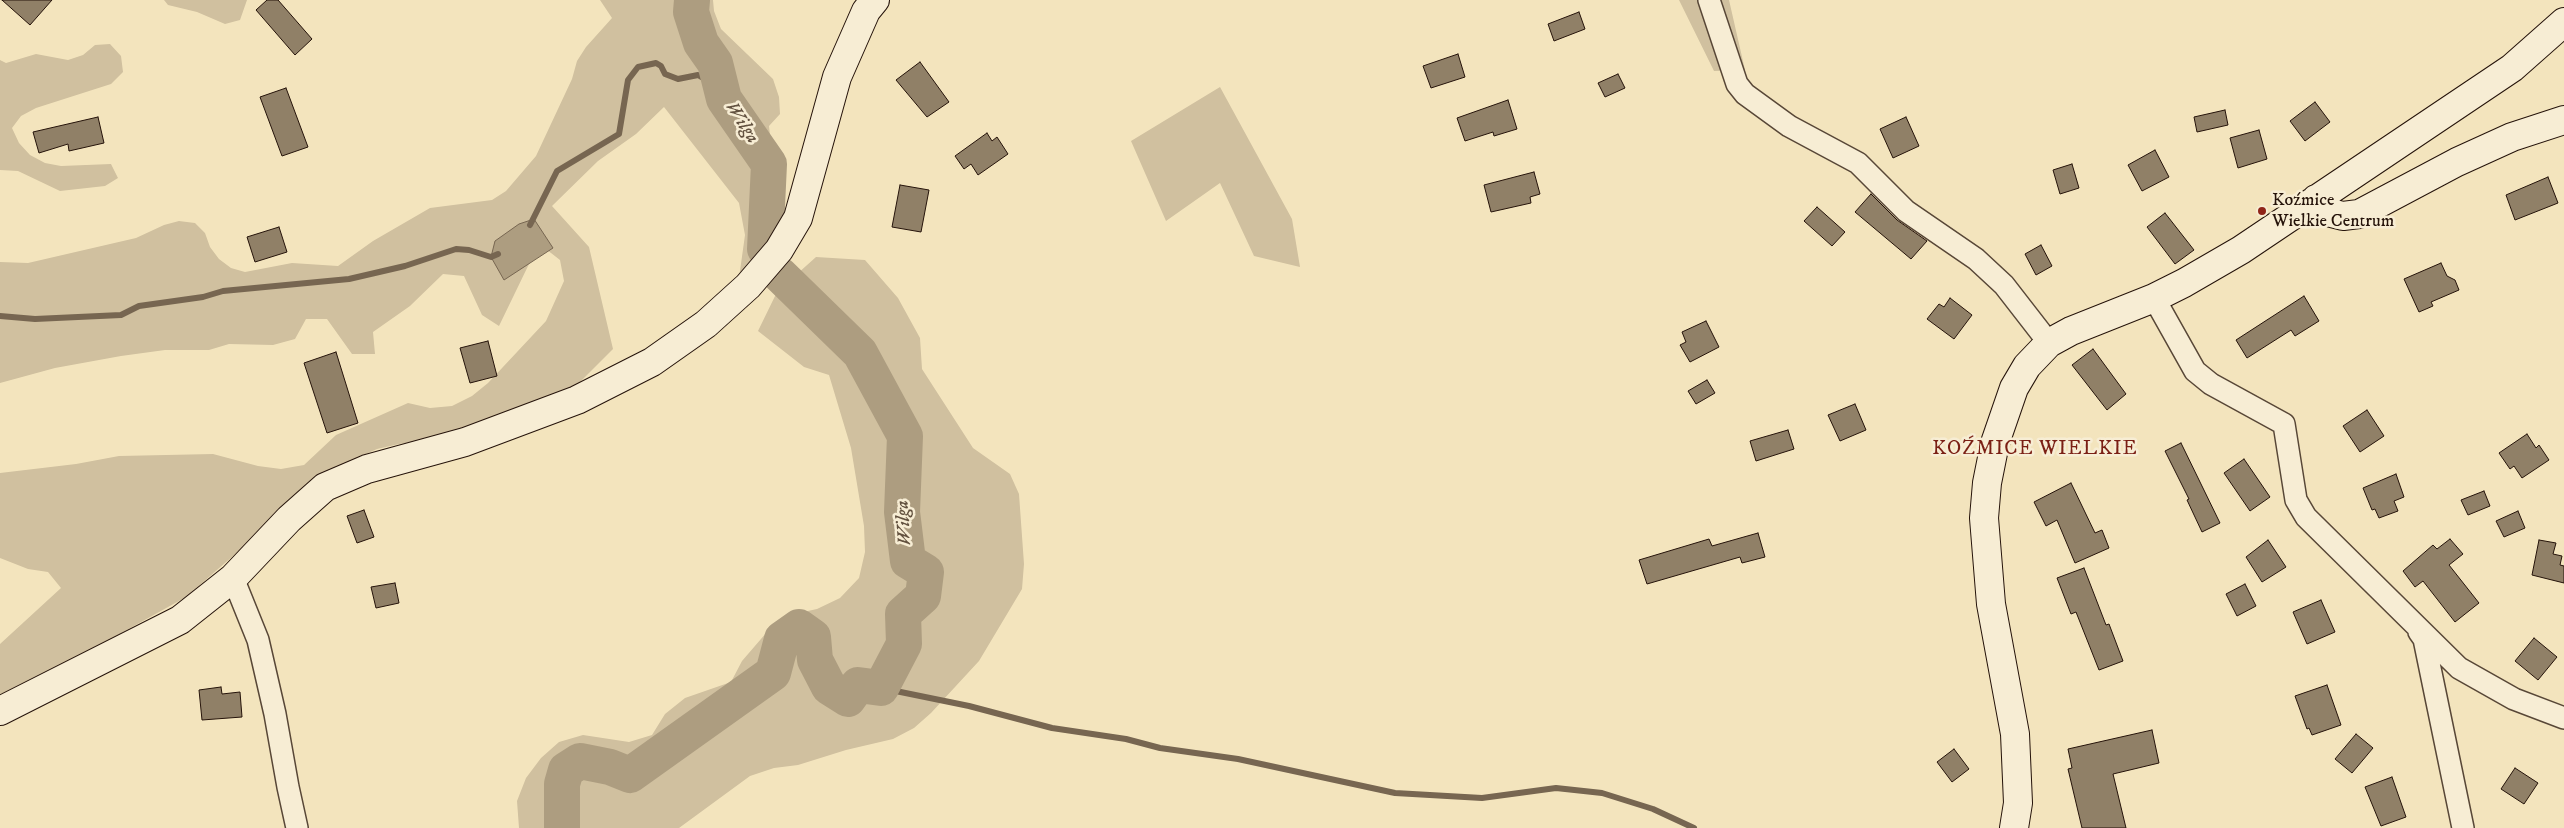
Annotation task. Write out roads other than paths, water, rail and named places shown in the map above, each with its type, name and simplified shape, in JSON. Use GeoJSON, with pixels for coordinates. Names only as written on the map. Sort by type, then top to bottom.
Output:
{"type":"FeatureCollection","features":[{"type":"Feature","properties":{"kind":"street"},"geometry":{"type":"LineString","coordinates":[[0,711],[156,634],[205,602],[233,578],[289,519],[325,487],[367,469],[465,442],[577,400],[652,362],[680,344],[748,286],[778,250],[798,218],[837,77],[866,11],[875,0]]}},
{"type":"Feature","properties":{"kind":"street"},"geometry":{"type":"LineString","coordinates":[[1709,0],[1737,84],[1745,94],[1789,126],[1858,163],[1906,212],[1976,259],[2004,285],[2049,344]]}},
{"type":"Feature","properties":{"kind":"street"},"geometry":{"type":"LineString","coordinates":[[2014,828],[2018,804],[2015,734],[1991,604],[1986,553],[1985,509],[1992,459],[2003,415],[2027,366],[2049,344],[2070,331],[2154,298],[2221,262],[2512,68],[2564,22]]}},
{"type":"Feature","properties":{"kind":"street"},"geometry":{"type":"LineString","coordinates":[[2316,199],[2331,213],[2343,216],[2359,214],[2457,162],[2512,138],[2564,120]]}},
{"type":"Feature","properties":{"kind":"street"},"geometry":{"type":"LineString","coordinates":[[2154,298],[2195,371],[2211,384],[2284,424],[2296,500],[2306,517],[2459,668],[2514,699],[2564,718]]}},
{"type":"Feature","properties":{"kind":"street"},"geometry":{"type":"LineString","coordinates":[[233,578],[258,640],[276,714],[288,787],[298,828]]}},
{"type":"Feature","properties":{"kind":"street"},"geometry":{"type":"LineString","coordinates":[[2410,619],[2424,639],[2463,828]]}},
{"type":"Feature","properties":{"kind":"waterway","name":"Wilga"},"geometry":{"type":"LineString","coordinates":[[692,0],[691,12],[701,43],[715,63],[724,99],[769,164],[765,249]]}},
{"type":"Feature","properties":{"kind":"waterway"},"geometry":{"type":"LineString","coordinates":[[530,225],[557,171],[619,134],[628,80],[638,67],[656,63],[661,66],[665,74],[678,79],[698,75],[720,88]]}},
{"type":"Feature","properties":{"kind":"waterway"},"geometry":{"type":"LineString","coordinates":[[0,316],[35,319],[121,315],[139,306],[203,297],[223,291],[349,279],[405,266],[456,249],[469,250],[491,257],[498,254]]}},
{"type":"Feature","properties":{"kind":"waterway","name":"Wilga"},"geometry":{"type":"LineString","coordinates":[[562,828],[562,784],[566,770],[580,761],[610,767],[630,775],[773,673],[782,639],[799,627],[813,637],[815,660],[829,687],[848,699],[858,685],[881,688],[904,644],[903,614],[923,596],[926,572],[908,561],[902,512],[905,436],[860,353],[780,275]]}},
{"type":"Feature","properties":{"kind":"waterway"},"geometry":{"type":"LineString","coordinates":[[881,688],[969,706],[1052,728],[1126,739],[1160,748],[1238,759],[1395,793],[1482,798],[1556,788],[1602,793],[1653,809],[1694,828]]}},
{"type":"Feature","properties":{"kind":"place","name":"Koźmice Wielkie Centrum"},"geometry":{"type":"Point","coordinates":[2262,211]}},
{"type":"Feature","properties":{"kind":"district","name":"KOŹMICE WIELKIE"},"geometry":{"type":"Point","coordinates":[2035,450]}}]}
